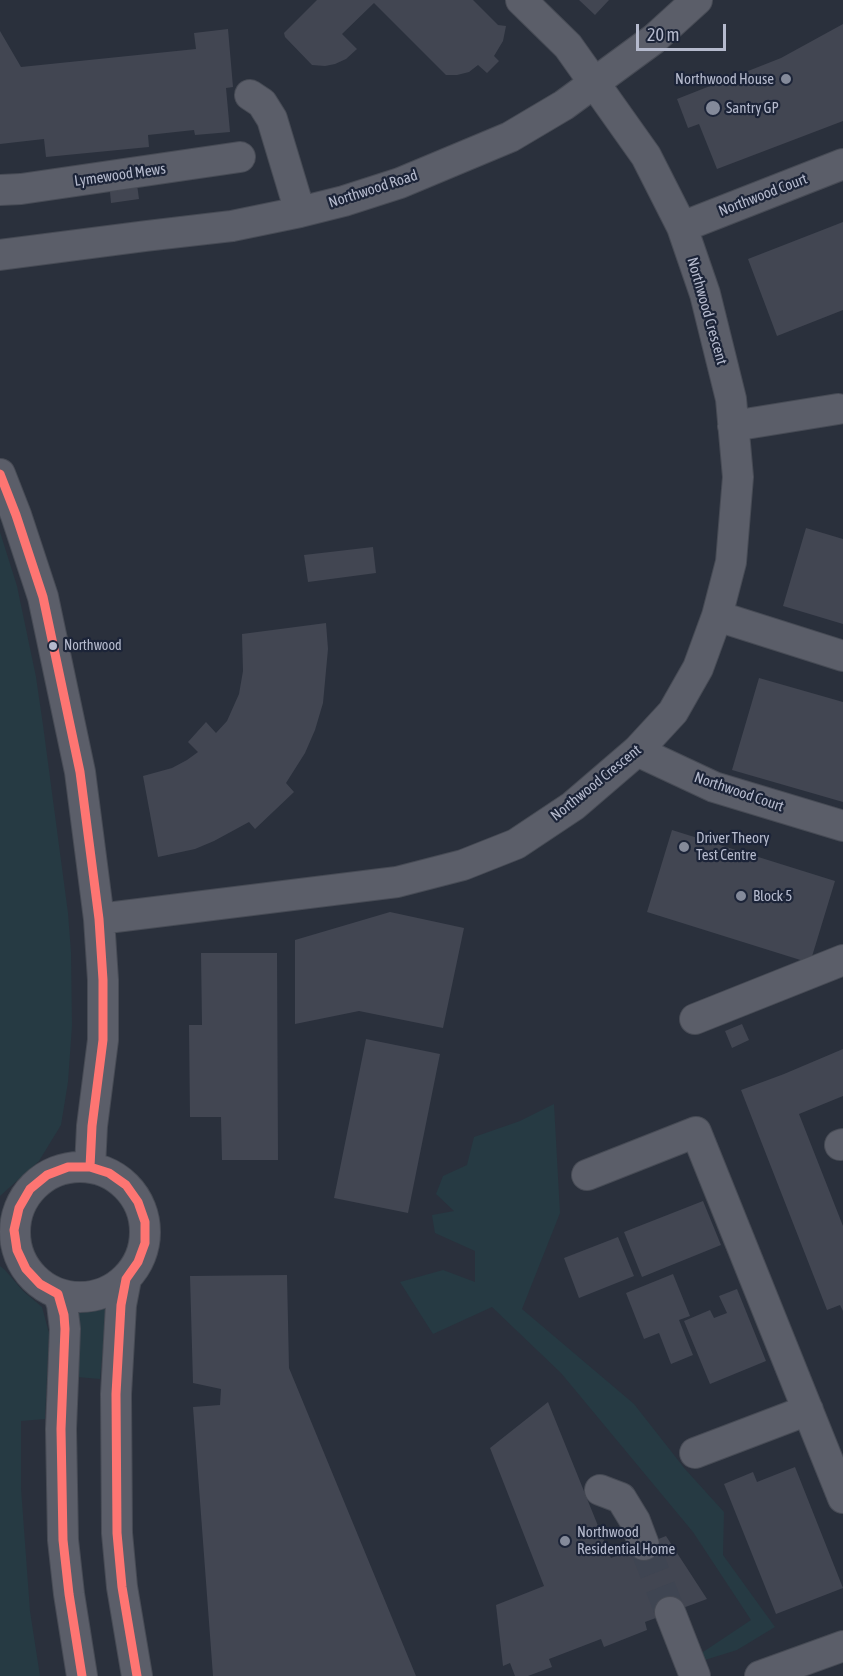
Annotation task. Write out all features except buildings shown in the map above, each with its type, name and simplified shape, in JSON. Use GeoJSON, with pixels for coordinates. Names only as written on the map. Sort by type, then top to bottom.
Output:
{"type":"FeatureCollection","features":[{"type":"Feature","properties":{"kind":"street","name":"Northwood Crescent"},"geometry":{"type":"LineString","coordinates":[[99,919],[397,882],[463,865],[516,844],[573,806],[637,751],[673,712],[698,668],[717,616],[731,562],[738,477],[731,399],[705,294],[682,227],[646,156],[568,46],[521,0]]}},
{"type":"Feature","properties":{"kind":"street","name":"Northwood Road"},"geometry":{"type":"LineString","coordinates":[[0,255],[232,226],[344,201],[400,183],[510,137],[564,105],[654,39],[697,0]]}},
{"type":"Feature","properties":{"kind":"street"},"geometry":{"type":"LineString","coordinates":[[250,95],[262,103],[272,119],[300,212]]}},
{"type":"Feature","properties":{"kind":"street","name":"Lymewood Mews"},"geometry":{"type":"LineString","coordinates":[[0,190],[21,189],[240,157]]}},
{"type":"Feature","properties":{"kind":"street","name":"Northwood Court"},"geometry":{"type":"LineString","coordinates":[[682,227],[843,164]]}},
{"type":"Feature","properties":{"kind":"street"},"geometry":{"type":"LineString","coordinates":[[733,426],[838,409]]}},
{"type":"Feature","properties":{"kind":"street"},"geometry":{"type":"LineString","coordinates":[[0,474],[43,597],[80,772],[99,919],[103,980],[103,1040],[92,1126],[90,1167]]}},
{"type":"Feature","properties":{"kind":"street"},"geometry":{"type":"LineString","coordinates":[[717,616],[843,656]]}},
{"type":"Feature","properties":{"kind":"street","name":"Northwood Court"},"geometry":{"type":"LineString","coordinates":[[637,751],[714,787],[843,826]]}},
{"type":"Feature","properties":{"kind":"street"},"geometry":{"type":"LineString","coordinates":[[695,1019],[843,960]]}},
{"type":"Feature","properties":{"kind":"street"},"geometry":{"type":"LineString","coordinates":[[587,1175],[696,1132],[843,1498]]}},
{"type":"Feature","properties":{"kind":"street"},"geometry":{"type":"LineString","coordinates":[[68,1167],[90,1167],[109,1173],[126,1185],[138,1202],[145,1222],[145,1243],[138,1262],[126,1279],[111,1290],[94,1296],[76,1298],[58,1294],[40,1284],[26,1269],[7,1230],[30,1189],[47,1175],[68,1167]]}},
{"type":"Feature","properties":{"kind":"street"},"geometry":{"type":"LineString","coordinates":[[126,1279],[121,1305],[116,1394],[117,1533],[122,1587],[137,1676]]}},
{"type":"Feature","properties":{"kind":"street"},"geometry":{"type":"LineString","coordinates":[[58,1294],[62,1304],[65,1329],[61,1429],[63,1540],[82,1676]]}},
{"type":"Feature","properties":{"kind":"street"},"geometry":{"type":"LineString","coordinates":[[695,1453],[808,1410]]}},
{"type":"Feature","properties":{"kind":"street"},"geometry":{"type":"LineString","coordinates":[[600,1490],[621,1498],[635,1521],[644,1545]]}},
{"type":"Feature","properties":{"kind":"street"},"geometry":{"type":"LineString","coordinates":[[670,1612],[695,1676]]}},
{"type":"Feature","properties":{"kind":"street"},"geometry":{"type":"LineString","coordinates":[[760,1676],[843,1646]]}},
{"type":"Feature","properties":{"kind":"shaded area"},"geometry":{"type":"Polygon","coordinates":[[[0,532],[17,586],[36,677],[43,725],[68,913],[72,1026],[68,1082],[61,1125],[39,1161],[0,1196],[0,532]]]}},
{"type":"Feature","properties":{"kind":"shaded area"},"geometry":{"type":"Polygon","coordinates":[[[554,1104],[560,1213],[522,1309],[634,1404],[685,1469],[724,1512],[723,1555],[775,1627],[737,1650],[679,1668],[751,1620],[693,1532],[561,1373],[492,1307],[433,1334],[400,1282],[443,1270],[475,1282],[475,1251],[435,1233],[432,1215],[454,1211],[436,1194],[443,1176],[467,1165],[474,1137],[520,1121],[554,1104]]]}},
{"type":"Feature","properties":{"kind":"shaded area"},"geometry":{"type":"Polygon","coordinates":[[[0,1266],[23,1291],[42,1307],[49,1333],[45,1419],[21,1421],[21,1488],[30,1611],[40,1676],[0,1676],[0,1266]]]}},
{"type":"Feature","properties":{"kind":"shaded area"},"geometry":{"type":"Polygon","coordinates":[[[107,1304],[100,1379],[77,1377],[78,1312],[98,1309],[107,1304]]]}},
{"type":"Feature","properties":{"kind":"tunnel"},"geometry":{"type":"LineString","coordinates":[[644,1545],[670,1612]]}},
{"type":"Feature","properties":{"kind":"transit line"},"geometry":{"type":"LineString","coordinates":[[0,474],[43,597],[80,772],[99,919],[103,980],[103,1040],[92,1126],[90,1167]]}},
{"type":"Feature","properties":{"kind":"transit line"},"geometry":{"type":"LineString","coordinates":[[82,1676],[63,1540],[61,1429],[64,1315],[58,1294],[40,1284],[26,1269],[17,1250],[14,1230],[19,1208],[30,1189],[47,1175],[68,1167],[90,1167],[109,1173],[126,1185],[138,1202],[145,1222],[145,1243],[138,1262],[126,1279],[121,1305],[116,1394],[117,1533],[122,1587],[137,1676]]}},
{"type":"Feature","properties":{"kind":"place","name":"Northwood House"},"geometry":{"type":"Point","coordinates":[786,79]}},
{"type":"Feature","properties":{"kind":"place","name":"Santry GP"},"geometry":{"type":"Point","coordinates":[713,108]}},
{"type":"Feature","properties":{"kind":"place","name":"Northwood"},"geometry":{"type":"Point","coordinates":[53,646]}},
{"type":"Feature","properties":{"kind":"place","name":"Driver Theory Test Centre"},"geometry":{"type":"Point","coordinates":[684,847]}},
{"type":"Feature","properties":{"kind":"place","name":"Block 5"},"geometry":{"type":"Point","coordinates":[741,896]}},
{"type":"Feature","properties":{"kind":"place","name":"Northwood Residential Home"},"geometry":{"type":"Point","coordinates":[565,1541]}}]}
